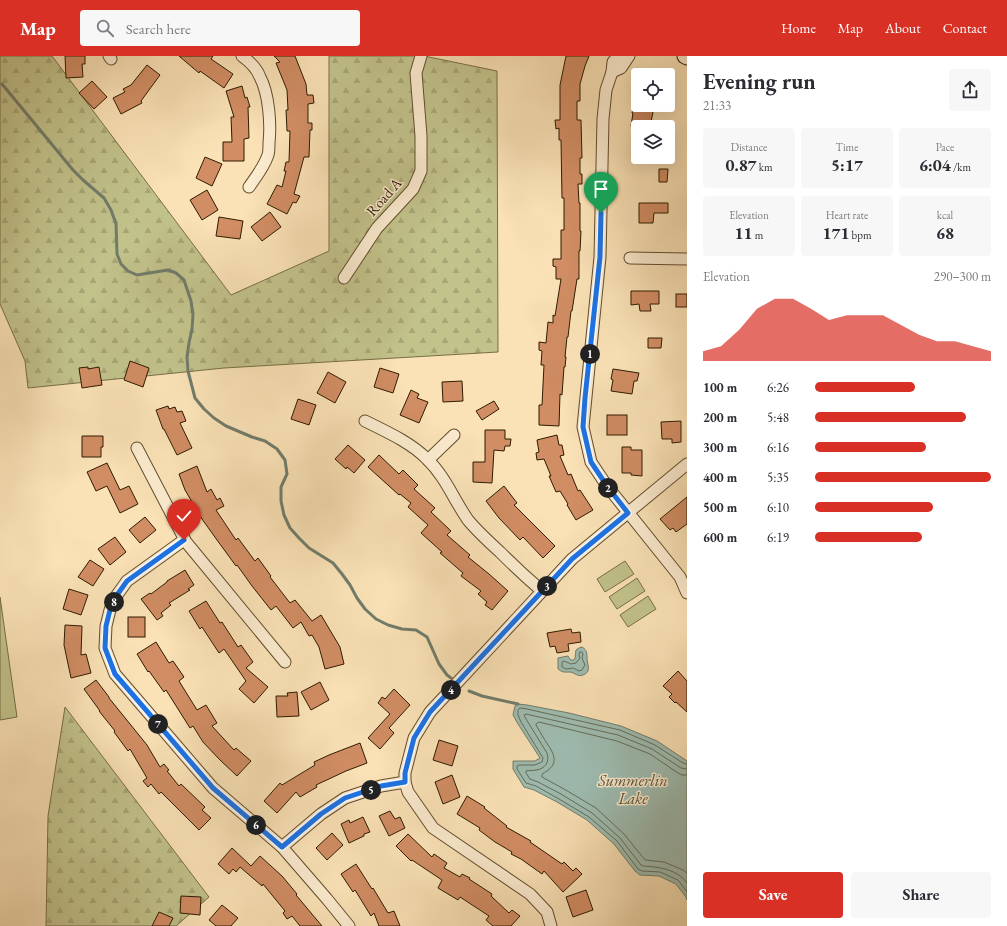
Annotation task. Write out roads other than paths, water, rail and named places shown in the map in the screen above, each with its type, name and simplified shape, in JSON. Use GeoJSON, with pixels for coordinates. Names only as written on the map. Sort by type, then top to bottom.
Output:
{"type":"FeatureCollection","features":[{"type":"Feature","properties":{"kind":"street"},"geometry":{"type":"LineString","coordinates":[[242,56],[260,75],[264,84],[269,112],[270,138],[268,154],[250,187]]}},
{"type":"Feature","properties":{"kind":"street","name":"Road A"},"geometry":{"type":"LineString","coordinates":[[344,278],[377,228],[413,189],[422,171],[416,73],[421,56]]}},
{"type":"Feature","properties":{"kind":"street"},"geometry":{"type":"LineString","coordinates":[[618,56],[613,62],[612,72],[606,90],[602,119],[600,257],[583,427],[591,462],[607,486],[680,577],[687,593]]}},
{"type":"Feature","properties":{"kind":"street"},"geometry":{"type":"LineString","coordinates":[[612,72],[620,68],[629,56]]}},
{"type":"Feature","properties":{"kind":"street"},"geometry":{"type":"LineString","coordinates":[[630,258],[687,260]]}},
{"type":"Feature","properties":{"kind":"street"},"geometry":{"type":"LineString","coordinates":[[365,421],[402,440],[428,460],[448,487],[467,518],[479,532],[523,576],[542,591]]}},
{"type":"Feature","properties":{"kind":"street"},"geometry":{"type":"LineString","coordinates":[[428,460],[454,435]]}},
{"type":"Feature","properties":{"kind":"street"},"geometry":{"type":"LineString","coordinates":[[137,448],[184,540],[285,662]]}},
{"type":"Feature","properties":{"kind":"street"},"geometry":{"type":"LineString","coordinates":[[551,926],[547,912],[530,894],[433,828],[408,792],[405,782],[405,773],[414,738],[430,712],[572,559],[687,464]]}},
{"type":"Feature","properties":{"kind":"street"},"geometry":{"type":"LineString","coordinates":[[184,540],[127,581],[117,595],[110,610],[106,626],[105,648],[115,674],[213,788],[282,847],[348,926]]}},
{"type":"Feature","properties":{"kind":"street"},"geometry":{"type":"LineString","coordinates":[[282,847],[321,814],[345,798],[381,786],[405,782]]}},
{"type":"Feature","properties":{"kind":"water"},"geometry":{"type":"Polygon","coordinates":[[[582,647],[587,653],[588,670],[586,674],[580,676],[570,672],[563,672],[558,669],[558,658],[568,656],[571,660],[574,660],[576,650],[582,647]]]}},
{"type":"Feature","properties":{"kind":"water","name":"Summerlin Lake"},"geometry":{"type":"Polygon","coordinates":[[[518,704],[569,713],[621,726],[657,741],[687,761],[687,900],[676,884],[659,876],[640,875],[635,871],[614,844],[587,820],[557,802],[534,790],[524,787],[513,769],[513,761],[535,761],[540,758],[513,715],[515,706],[518,704]]]}},
{"type":"Feature","properties":{"kind":"waterway"},"geometry":{"type":"LineString","coordinates":[[2,84],[73,170],[104,198],[111,210],[116,224],[117,254],[121,264],[128,271],[137,275],[168,270],[176,273],[184,280],[191,301],[193,315],[187,357],[188,371],[195,398],[204,409],[226,426],[265,441],[277,449],[285,460],[287,474],[281,487],[281,501],[284,515],[290,528],[309,548],[333,563],[350,585],[365,609],[376,619],[388,625],[402,629],[416,630],[427,637],[439,664],[451,678]]}},
{"type":"Feature","properties":{"kind":"waterway"},"geometry":{"type":"LineString","coordinates":[[469,691],[482,696],[518,704]]}}]}
